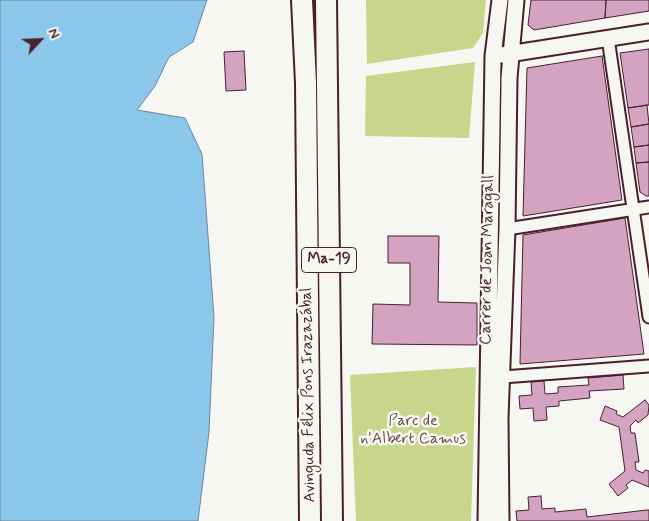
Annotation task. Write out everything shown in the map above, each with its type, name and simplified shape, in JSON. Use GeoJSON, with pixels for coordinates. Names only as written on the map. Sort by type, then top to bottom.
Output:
{"type":"FeatureCollection","features":[{"type":"Feature","properties":{"kind":"highway","name":"Avinguda Félix Pons Irazazábal"},"geometry":{"type":"LineString","coordinates":[[302,0],[306,76],[310,521]]}},
{"type":"Feature","properties":{"kind":"highway","name":"Avinguda Félix Pons Irazazábal"},"geometry":{"type":"LineString","coordinates":[[326,0],[332,521]]}},
{"type":"Feature","properties":{"kind":"street","name":"Carrer de Joan Maragall"},"geometry":{"type":"LineString","coordinates":[[486,521],[493,56],[500,0]]}},
{"type":"Feature","properties":{"kind":"street","name":"Carrer de Joan Maragall"},"geometry":{"type":"LineString","coordinates":[[501,521],[500,418],[503,377],[510,53],[516,0]]}},
{"type":"Feature","properties":{"kind":"street"},"geometry":{"type":"LineString","coordinates":[[493,56],[649,32]]}},
{"type":"Feature","properties":{"kind":"street"},"geometry":{"type":"LineString","coordinates":[[608,38],[649,317]]}},
{"type":"Feature","properties":{"kind":"street"},"geometry":{"type":"LineString","coordinates":[[507,229],[649,207]]}},
{"type":"Feature","properties":{"kind":"street"},"geometry":{"type":"LineString","coordinates":[[503,377],[649,366]]}},
{"type":"Feature","properties":{"kind":"green space"},"geometry":{"type":"Polygon","coordinates":[[[366,0],[486,0],[483,33],[473,48],[367,64],[366,0]]]}},
{"type":"Feature","properties":{"kind":"green space"},"geometry":{"type":"Polygon","coordinates":[[[475,62],[469,138],[365,136],[366,76],[475,62]]]}},
{"type":"Feature","properties":{"kind":"green space","name":"Parc de n'Albert Camus"},"geometry":{"type":"Polygon","coordinates":[[[476,367],[471,521],[356,521],[350,375],[476,367]]]}},
{"type":"Feature","properties":{"kind":"water"},"geometry":{"type":"Polygon","coordinates":[[[0,0],[207,0],[193,42],[169,57],[155,86],[137,110],[185,118],[202,154],[214,317],[209,432],[198,521],[0,521],[0,0]]]}},
{"type":"Feature","properties":{"kind":"building"},"geometry":{"type":"Polygon","coordinates":[[[531,0],[606,0],[605,18],[534,30],[528,25],[531,0]]]}},
{"type":"Feature","properties":{"kind":"building"},"geometry":{"type":"Polygon","coordinates":[[[606,0],[649,0],[649,11],[605,18],[606,0]]]}},
{"type":"Feature","properties":{"kind":"building"},"geometry":{"type":"Polygon","coordinates":[[[649,49],[649,105],[628,108],[620,53],[649,49]]]}},
{"type":"Feature","properties":{"kind":"building"},"geometry":{"type":"Polygon","coordinates":[[[244,51],[246,90],[226,91],[224,52],[244,51]]]}},
{"type":"Feature","properties":{"kind":"building"},"geometry":{"type":"Polygon","coordinates":[[[602,56],[622,200],[523,216],[527,68],[602,56]]]}},
{"type":"Feature","properties":{"kind":"building"},"geometry":{"type":"Polygon","coordinates":[[[647,105],[649,124],[631,127],[628,108],[647,105]]]}},
{"type":"Feature","properties":{"kind":"building"},"geometry":{"type":"Polygon","coordinates":[[[649,124],[649,145],[634,147],[631,127],[649,124]]]}},
{"type":"Feature","properties":{"kind":"building"},"geometry":{"type":"Polygon","coordinates":[[[649,145],[649,162],[636,163],[634,147],[649,145]]]}},
{"type":"Feature","properties":{"kind":"building"},"geometry":{"type":"Polygon","coordinates":[[[649,162],[649,196],[646,196],[640,192],[636,163],[649,162]]]}},
{"type":"Feature","properties":{"kind":"building"},"geometry":{"type":"Polygon","coordinates":[[[625,218],[644,354],[520,364],[523,235],[625,218]]]}},
{"type":"Feature","properties":{"kind":"building"},"geometry":{"type":"Polygon","coordinates":[[[388,236],[439,236],[438,302],[477,303],[477,345],[372,344],[373,304],[410,305],[410,263],[388,263],[388,236]]]}},
{"type":"Feature","properties":{"kind":"building"},"geometry":{"type":"Polygon","coordinates":[[[623,375],[624,389],[589,391],[590,398],[559,401],[559,406],[546,407],[547,420],[534,421],[533,408],[520,409],[519,396],[532,395],[531,382],[544,381],[545,394],[558,393],[558,387],[589,385],[588,378],[623,375]]]}},
{"type":"Feature","properties":{"kind":"building"},"geometry":{"type":"Polygon","coordinates":[[[645,400],[649,405],[648,415],[638,423],[636,420],[630,426],[631,433],[635,433],[639,462],[635,462],[636,470],[643,473],[645,470],[649,471],[649,487],[632,480],[626,485],[628,488],[618,496],[609,484],[625,471],[619,427],[600,420],[605,406],[617,411],[616,414],[623,417],[645,400]]]}},
{"type":"Feature","properties":{"kind":"building"},"geometry":{"type":"Polygon","coordinates":[[[541,496],[542,509],[555,508],[555,512],[586,509],[587,517],[649,510],[649,521],[517,521],[516,511],[529,510],[528,497],[541,496]]]}}]}
